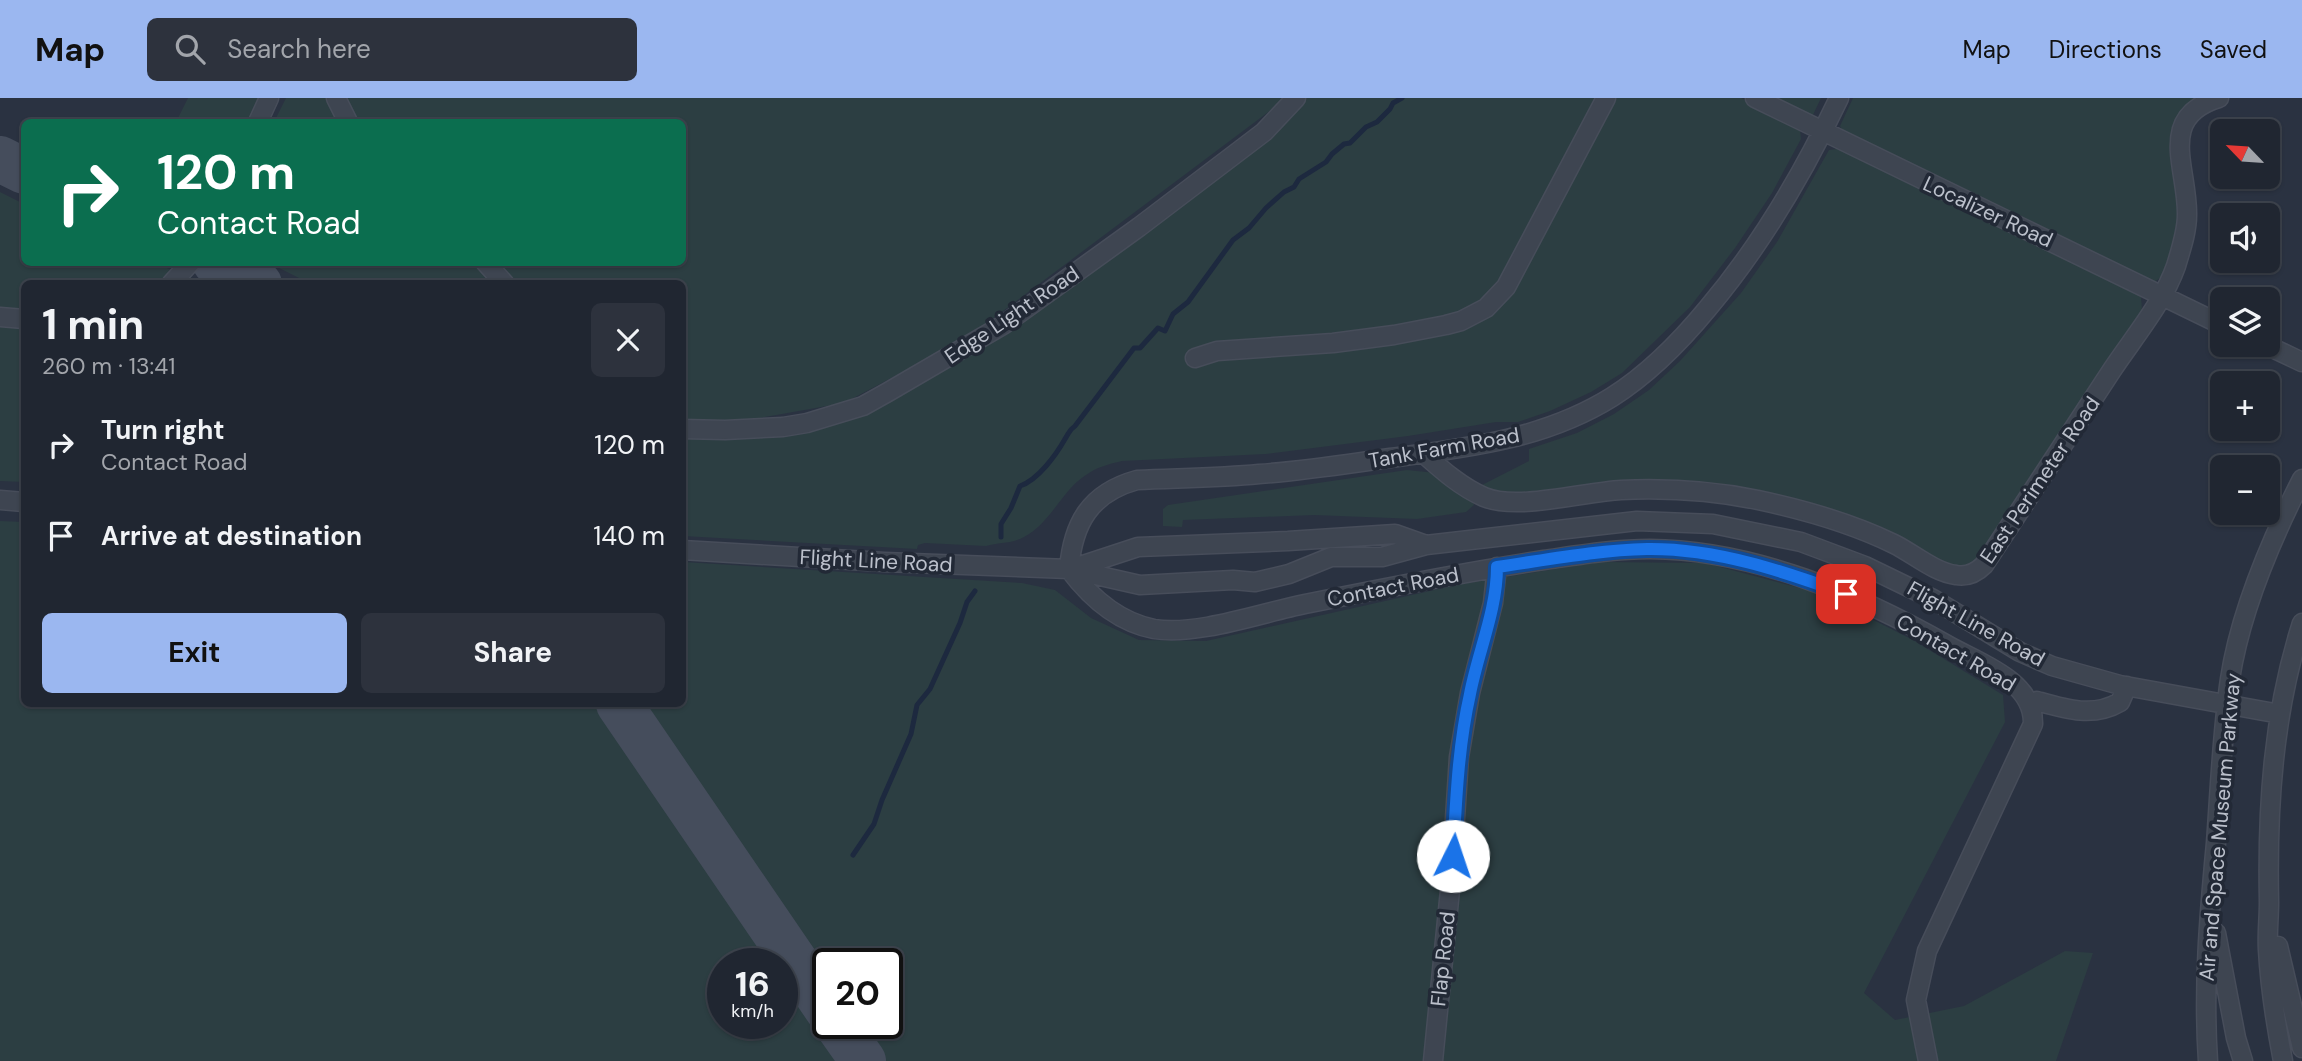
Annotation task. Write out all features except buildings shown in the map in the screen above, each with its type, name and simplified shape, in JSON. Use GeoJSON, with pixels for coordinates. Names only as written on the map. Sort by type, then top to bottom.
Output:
{"type":"FeatureCollection","features":[{"type":"Feature","properties":{"kind":"street"},"geometry":{"type":"LineString","coordinates":[[259,119],[269,98]]}},
{"type":"Feature","properties":{"kind":"street"},"geometry":{"type":"LineString","coordinates":[[336,98],[346,119]]}},
{"type":"Feature","properties":{"kind":"street","name":"Edge Light Road"},"geometry":{"type":"LineString","coordinates":[[686,429],[755,430],[807,423],[863,406],[1003,325],[1139,228],[1264,132],[1296,98]]}},
{"type":"Feature","properties":{"kind":"street"},"geometry":{"type":"LineString","coordinates":[[1195,358],[1217,351],[1275,349],[1408,333],[1461,321],[1486,308],[1506,288],[1606,98]]}},
{"type":"Feature","properties":{"kind":"street","name":"Localizer Road"},"geometry":{"type":"LineString","coordinates":[[1755,98],[2210,319]]}},
{"type":"Feature","properties":{"kind":"street","name":"Tank Farm Road"},"geometry":{"type":"LineString","coordinates":[[1069,569],[1076,533],[1086,512],[1102,496],[1123,484],[1137,480],[1259,474],[1492,443],[1565,421],[1610,399],[1650,370],[1684,337],[1746,260],[1788,197],[1839,98]]}},
{"type":"Feature","properties":{"kind":"street","name":"East Perimeter Road"},"geometry":{"type":"LineString","coordinates":[[1424,453],[1446,474],[1485,498],[1511,502],[1620,490],[1728,494],[1793,508],[1849,525],[1896,545],[1945,572],[1965,576],[1974,573],[1984,565],[2161,296],[2175,269],[2186,228],[2186,199],[2179,146],[2181,130],[2193,110],[2219,98]]}},
{"type":"Feature","properties":{"kind":"street"},"geometry":{"type":"LineString","coordinates":[[175,280],[187,266]]}},
{"type":"Feature","properties":{"kind":"street"},"geometry":{"type":"LineString","coordinates":[[489,266],[501,280]]}},
{"type":"Feature","properties":{"kind":"street"},"geometry":{"type":"LineString","coordinates":[[0,317],[21,319]]}},
{"type":"Feature","properties":{"kind":"street"},"geometry":{"type":"LineString","coordinates":[[2280,352],[2302,362]]}},
{"type":"Feature","properties":{"kind":"street","name":"Air and Space Museum Parkway"},"geometry":{"type":"LineString","coordinates":[[2208,1061],[2206,997],[2211,899],[2231,677],[2256,588],[2279,528],[2302,479]]}},
{"type":"Feature","properties":{"kind":"street"},"geometry":{"type":"LineString","coordinates":[[0,500],[21,502]]}},
{"type":"Feature","properties":{"kind":"street","name":"Flight Line Road"},"geometry":{"type":"LineString","coordinates":[[686,550],[1069,569],[1140,585],[1233,580],[1255,582],[1289,574],[1331,557],[1382,557],[1426,545],[1649,520],[1713,524],[1776,535],[1835,554],[1889,576],[2021,652],[2052,666],[2127,686],[2280,713]]}},
{"type":"Feature","properties":{"kind":"street","name":"Flight Line Road"},"geometry":{"type":"LineString","coordinates":[[1069,569],[1138,547],[1395,534],[1426,545]]}},
{"type":"Feature","properties":{"kind":"street","name":"Contact Road"},"geometry":{"type":"LineString","coordinates":[[1069,569],[1086,591],[1121,617],[1154,629],[1170,629],[1232,622],[1306,604],[1497,567],[1614,551],[1650,549],[1708,555],[1771,569],[1846,594],[1920,630],[2015,684],[2031,705],[2033,724],[1922,967],[1916,1000],[1928,1061]]}},
{"type":"Feature","properties":{"kind":"street","name":"Flap Road"},"geometry":{"type":"LineString","coordinates":[[1433,1061],[1451,880],[1459,757],[1470,693],[1493,603],[1497,567]]}},
{"type":"Feature","properties":{"kind":"street"},"geometry":{"type":"LineString","coordinates":[[2283,1061],[2276,1025],[2268,949],[2268,842],[2280,713],[2302,623]]}},
{"type":"Feature","properties":{"kind":"street"},"geometry":{"type":"LineString","coordinates":[[2031,705],[2037,701],[2067,710],[2100,710],[2120,702],[2127,686]]}},
{"type":"Feature","properties":{"kind":"street"},"geometry":{"type":"LineString","coordinates":[[2211,899],[2221,967],[2243,1061]]}},
{"type":"Feature","properties":{"kind":"street"},"geometry":{"type":"LineString","coordinates":[[2269,905],[2302,1048]]}},
{"type":"Feature","properties":{"kind":"shaded area"},"geometry":{"type":"Polygon","coordinates":[[[188,98],[263,98],[252,119],[178,119],[188,98]]]}},
{"type":"Feature","properties":{"kind":"shaded area"},"geometry":{"type":"Polygon","coordinates":[[[286,98],[328,98],[340,119],[276,119],[286,98]]]}},
{"type":"Feature","properties":{"kind":"shaded area"},"geometry":{"type":"Polygon","coordinates":[[[346,98],[1287,98],[967,338],[844,403],[726,424],[686,421],[686,280],[513,280],[502,266],[686,266],[686,119],[357,119],[346,98]]]}},
{"type":"Feature","properties":{"kind":"shaded area"},"geometry":{"type":"Polygon","coordinates":[[[1305,98],[1600,98],[1507,277],[1487,303],[1464,316],[1189,360],[1490,313],[1611,98],[1741,98],[1793,123],[1800,130],[1801,139],[1772,193],[1690,307],[1622,373],[1591,392],[1550,411],[1518,422],[1496,422],[1266,454],[1117,462],[1094,470],[1077,482],[1042,524],[1024,537],[986,546],[925,543],[918,545],[917,549],[686,536],[686,438],[773,436],[825,426],[872,409],[1002,335],[1290,116],[1305,98]]]}},
{"type":"Feature","properties":{"kind":"shaded area"},"geometry":{"type":"Polygon","coordinates":[[[1761,98],[1821,98],[1813,115],[1804,117],[1761,98]]]}},
{"type":"Feature","properties":{"kind":"shaded area"},"geometry":{"type":"Polygon","coordinates":[[[1853,98],[2198,98],[2176,119],[2172,131],[2178,216],[2174,246],[2165,271],[2158,280],[2150,284],[1844,133],[1840,126],[1853,98]]]}},
{"type":"Feature","properties":{"kind":"shaded area"},"geometry":{"type":"Polygon","coordinates":[[[1837,149],[2131,289],[2141,297],[2142,310],[2126,336],[1977,562],[1961,571],[1792,500],[1543,492],[1511,494],[1485,490],[1482,485],[1529,461],[1529,449],[1577,433],[1614,414],[1649,390],[1680,361],[1741,293],[1777,242],[1829,150],[1837,149]]]}},
{"type":"Feature","properties":{"kind":"shaded area"},"geometry":{"type":"Polygon","coordinates":[[[0,192],[21,202],[21,266],[162,266],[197,280],[21,280],[21,482],[0,481],[0,192]]]}},
{"type":"Feature","properties":{"kind":"shaded area"},"geometry":{"type":"Polygon","coordinates":[[[275,266],[478,266],[492,280],[303,280],[275,266]]]}},
{"type":"Feature","properties":{"kind":"shaded area"},"geometry":{"type":"Polygon","coordinates":[[[1407,470],[1436,473],[1472,500],[1474,505],[1466,512],[1417,519],[1314,515],[1183,520],[1182,527],[1163,526],[1163,509],[1168,505],[1407,470]]]}},
{"type":"Feature","properties":{"kind":"shaded area"},"geometry":{"type":"Polygon","coordinates":[[[0,521],[21,522],[21,707],[686,707],[686,562],[1022,583],[1055,590],[1091,618],[1139,640],[1206,641],[1461,584],[1600,562],[1705,563],[1822,594],[1913,640],[2003,695],[2005,722],[1864,993],[1895,1020],[1964,1006],[2065,951],[2093,953],[2056,1061],[0,1061],[0,521]]]}},
{"type":"Feature","properties":{"kind":"waterway"},"geometry":{"type":"LineString","coordinates":[[1001,537],[1001,524],[1020,486],[1046,466],[1070,430],[1134,348],[1140,348],[1158,328],[1165,331],[1173,314],[1188,302],[1233,240],[1249,228],[1266,208],[1294,187],[1299,179],[1326,162],[1344,144],[1350,143],[1366,127],[1377,122],[1393,103],[1402,98]]}},
{"type":"Feature","properties":{"kind":"waterway"},"geometry":{"type":"LineString","coordinates":[[853,855],[874,824],[911,734],[917,705],[930,689],[967,602],[975,591]]}},
{"type":"Feature","properties":{"kind":"taxiway"},"geometry":{"type":"LineString","coordinates":[[0,159],[21,170]]}},
{"type":"Feature","properties":{"kind":"taxiway"},"geometry":{"type":"LineString","coordinates":[[223,266],[251,280]]}},
{"type":"Feature","properties":{"kind":"taxiway"},"geometry":{"type":"LineString","coordinates":[[621,707],[812,987]]}},
{"type":"Feature","properties":{"kind":"taxiway"},"geometry":{"type":"LineString","coordinates":[[848,1039],[863,1061]]}},
{"type":"Feature","properties":{"kind":"route"},"geometry":{"type":"LineString","coordinates":[[1453,856],[1459,757],[1470,693],[1493,603],[1497,567],[1614,551],[1668,550],[1729,558],[1796,576],[1846,594]]}}]}
